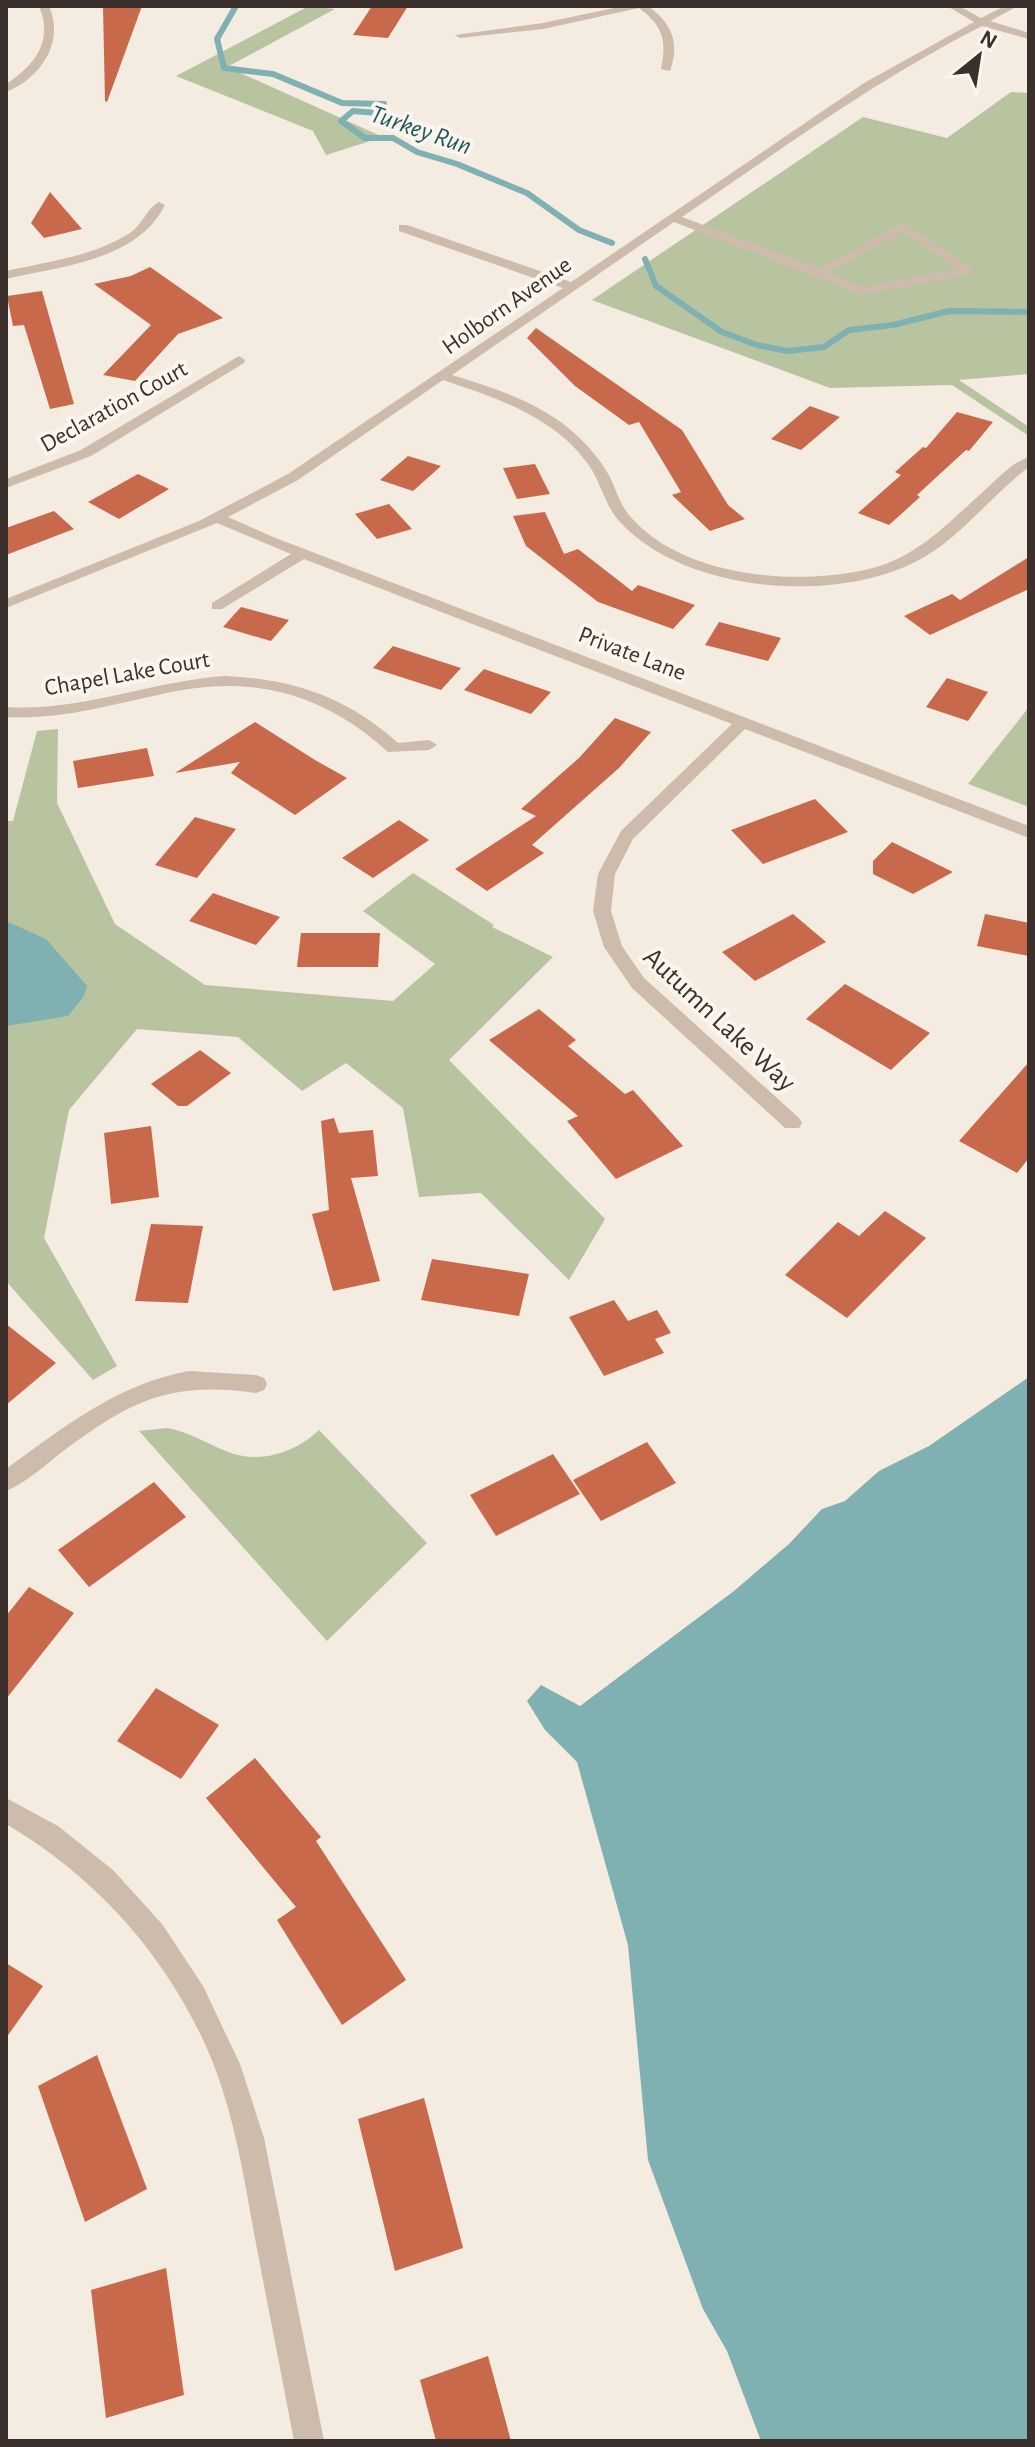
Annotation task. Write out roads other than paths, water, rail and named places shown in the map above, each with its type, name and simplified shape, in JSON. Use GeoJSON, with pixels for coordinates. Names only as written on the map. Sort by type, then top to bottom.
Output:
{"type":"FeatureCollection","features":[{"type":"Feature","properties":{"kind":"street"},"geometry":{"type":"LineString","coordinates":[[6,89],[33,69],[50,43],[50,18],[44,6]]}},
{"type":"Feature","properties":{"kind":"street"},"geometry":{"type":"LineString","coordinates":[[460,35],[543,26],[639,6],[664,24],[670,35],[672,47],[666,69]]}},
{"type":"Feature","properties":{"kind":"street"},"geometry":{"type":"LineString","coordinates":[[952,6],[981,22],[1029,36]]}},
{"type":"Feature","properties":{"kind":"street","name":"Holborn Avenue"},"geometry":{"type":"LineString","coordinates":[[6,604],[219,518],[293,477],[868,85],[1013,6]]}},
{"type":"Feature","properties":{"kind":"street"},"geometry":{"type":"LineString","coordinates":[[6,275],[97,251],[128,239],[154,220],[159,205]]}},
{"type":"Feature","properties":{"kind":"street"},"geometry":{"type":"LineString","coordinates":[[673,218],[820,272],[862,291],[968,271],[903,227],[820,272]]}},
{"type":"Feature","properties":{"kind":"street"},"geometry":{"type":"LineString","coordinates":[[403,228],[573,287]]}},
{"type":"Feature","properties":{"kind":"street","name":"Declaration Court"},"geometry":{"type":"LineString","coordinates":[[10,483],[86,453],[239,360]]}},
{"type":"Feature","properties":{"kind":"street"},"geometry":{"type":"LineString","coordinates":[[443,376],[509,399],[561,429],[594,463],[618,510],[643,536],[691,562],[755,578],[823,580],[868,573],[909,559],[930,547],[1029,461]]}},
{"type":"Feature","properties":{"kind":"street"},"geometry":{"type":"LineString","coordinates":[[6,468],[10,483]]}},
{"type":"Feature","properties":{"kind":"street","name":"Private Lane"},"geometry":{"type":"LineString","coordinates":[[219,518],[1029,832]]}},
{"type":"Feature","properties":{"kind":"street","name":"Chapel Lake Court"},"geometry":{"type":"LineString","coordinates":[[217,606],[303,553]]}},
{"type":"Feature","properties":{"kind":"street","name":"Chapel Lake Court"},"geometry":{"type":"LineString","coordinates":[[6,712],[72,711],[198,683],[263,683],[323,697],[377,730],[394,748],[429,745]]}},
{"type":"Feature","properties":{"kind":"street","name":"Autumn Lake Way"},"geometry":{"type":"LineString","coordinates":[[743,722],[627,835],[612,857],[602,883],[601,908],[606,934],[619,961],[638,983],[792,1123]]}},
{"type":"Feature","properties":{"kind":"street"},"geometry":{"type":"LineString","coordinates":[[6,1481],[100,1416],[160,1386],[186,1380],[222,1379],[256,1384]]}},
{"type":"Feature","properties":{"kind":"street"},"geometry":{"type":"LineString","coordinates":[[6,1810],[49,1835],[104,1879],[153,1933],[194,1995],[227,2064],[250,2138],[309,2441]]}},
{"type":"Feature","properties":{"kind":"water"},"geometry":{"type":"Polygon","coordinates":[[[6,921],[46,939],[87,986],[84,996],[68,1016],[6,1026],[6,921]]]}},
{"type":"Feature","properties":{"kind":"water"},"geometry":{"type":"Polygon","coordinates":[[[1029,1377],[1029,2441],[761,2441],[727,2351],[703,2309],[648,2160],[628,1945],[577,1762],[545,1730],[527,1701],[541,1685],[580,1706],[734,1591],[789,1544],[822,1509],[845,1501],[879,1471],[929,1446],[1029,1377]]]}},
{"type":"Feature","properties":{"kind":"waterway","name":"Turkey Run"},"geometry":{"type":"LineString","coordinates":[[236,6],[217,39],[224,68],[273,74],[342,103],[384,104],[377,113],[353,111],[341,121],[365,138],[393,138],[417,152],[457,164],[527,193],[579,230],[612,243]]}},
{"type":"Feature","properties":{"kind":"waterway","name":"Turkey Run"},"geometry":{"type":"LineString","coordinates":[[645,259],[656,286],[722,332],[757,345],[788,351],[824,347],[849,330],[893,325],[949,311],[1029,312]]}}]}
